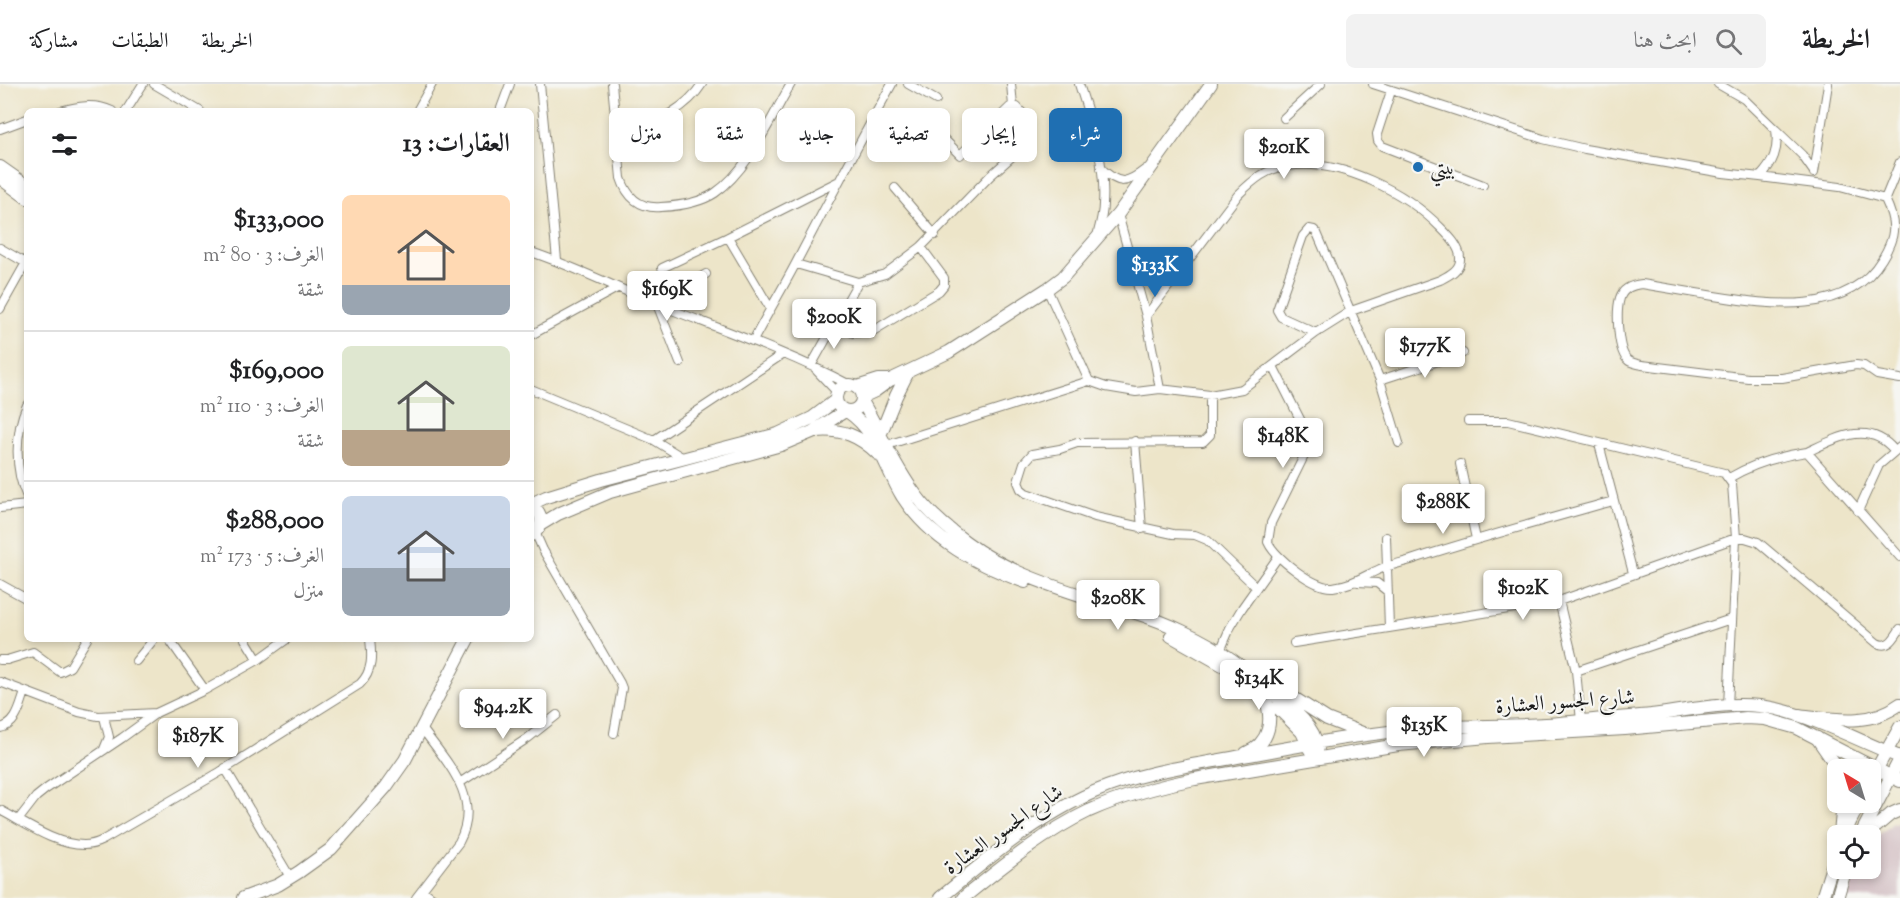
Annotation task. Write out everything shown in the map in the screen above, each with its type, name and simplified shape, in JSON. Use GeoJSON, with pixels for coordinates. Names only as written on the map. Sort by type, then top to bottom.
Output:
{"type":"FeatureCollection","features":[{"type":"Feature","properties":{"kind":"main road"},"geometry":{"type":"LineString","coordinates":[[858,392],[879,380],[890,380],[949,352],[1063,277],[1118,214],[1210,84]]}},
{"type":"Feature","properties":{"kind":"main road"},"geometry":{"type":"LineString","coordinates":[[0,167],[24,184]]}},
{"type":"Feature","properties":{"kind":"main road"},"geometry":{"type":"LineString","coordinates":[[0,178],[24,196]]}},
{"type":"Feature","properties":{"kind":"main road"},"geometry":{"type":"LineString","coordinates":[[881,433],[909,370]]}},
{"type":"Feature","properties":{"kind":"main road"},"geometry":{"type":"LineString","coordinates":[[534,503],[546,497],[601,480],[759,440],[797,427],[812,418],[836,396],[842,387],[858,392],[881,433],[884,451]]}},
{"type":"Feature","properties":{"kind":"main road"},"geometry":{"type":"LineString","coordinates":[[535,531],[558,514],[610,492],[640,482],[757,453],[812,432],[847,411],[859,407],[858,392]]}},
{"type":"Feature","properties":{"kind":"main road"},"geometry":{"type":"LineString","coordinates":[[836,396],[838,407],[855,416],[884,451],[916,496],[958,536],[988,557],[1082,597],[1148,617],[1246,672],[1276,686],[1337,724],[1369,735]]}},
{"type":"Feature","properties":{"kind":"main road"},"geometry":{"type":"LineString","coordinates":[[812,432],[830,430],[848,433],[884,451]]}},
{"type":"Feature","properties":{"kind":"main road"},"geometry":{"type":"LineString","coordinates":[[534,508],[539,513],[535,531]]}},
{"type":"Feature","properties":{"kind":"main road"},"geometry":{"type":"LineString","coordinates":[[243,898],[278,885],[331,849],[386,787],[405,760],[466,642]]}},
{"type":"Feature","properties":{"kind":"main road"},"geometry":{"type":"LineString","coordinates":[[1219,656],[1292,721],[1313,743]]}},
{"type":"Feature","properties":{"kind":"main road"},"geometry":{"type":"LineString","coordinates":[[1246,672],[1312,730],[1316,759]]}},
{"type":"Feature","properties":{"kind":"main road"},"geometry":{"type":"LineString","coordinates":[[1238,757],[1253,751],[1267,734],[1270,716],[1265,697]]}},
{"type":"Feature","properties":{"kind":"main road"},"geometry":{"type":"LineString","coordinates":[[1798,715],[1858,721],[1879,716],[1900,705]]}},
{"type":"Feature","properties":{"kind":"main road","name":"شارع الجسور العشارة"},"geometry":{"type":"LineString","coordinates":[[940,898],[1024,833],[1051,815],[1094,792],[1151,773],[1313,743],[1430,728],[1531,725],[1628,718],[1728,706],[1776,708],[1900,758]]}},
{"type":"Feature","properties":{"kind":"main road","name":"شارع الجسور العشارة"},"geometry":{"type":"LineString","coordinates":[[963,898],[1043,837],[1111,802],[1165,785],[1398,745],[1765,718],[1781,722],[1817,738],[1848,759]]}},
{"type":"Feature","properties":{"kind":"main road"},"geometry":{"type":"LineString","coordinates":[[1881,761],[1900,727]]}},
{"type":"Feature","properties":{"kind":"main road"},"geometry":{"type":"LineString","coordinates":[[1817,738],[1831,759]]}},
{"type":"Feature","properties":{"kind":"main road"},"geometry":{"type":"LineString","coordinates":[[1869,825],[1896,779],[1900,758]]}},
{"type":"Feature","properties":{"kind":"main road","name":"شارع الجسور العشارة"},"geometry":{"type":"LineString","coordinates":[[1881,777],[1896,779]]}},
{"type":"Feature","properties":{"kind":"main road"},"geometry":{"type":"LineString","coordinates":[[1876,825],[1900,810]]}},
{"type":"Feature","properties":{"kind":"main road"},"geometry":{"type":"LineString","coordinates":[[1822,898],[1828,879]]}},
{"type":"Feature","properties":{"kind":"main road"},"geometry":{"type":"LineString","coordinates":[[1837,898],[1843,879]]}},
{"type":"Feature","properties":{"kind":"street"},"geometry":{"type":"LineString","coordinates":[[128,108],[142,84]]}},
{"type":"Feature","properties":{"kind":"street"},"geometry":{"type":"LineString","coordinates":[[154,84],[195,108]]}},
{"type":"Feature","properties":{"kind":"street"},"geometry":{"type":"LineString","coordinates":[[419,108],[432,84]]}},
{"type":"Feature","properties":{"kind":"street"},"geometry":{"type":"LineString","coordinates":[[501,108],[510,84]]}},
{"type":"Feature","properties":{"kind":"street"},"geometry":{"type":"LineString","coordinates":[[540,84],[557,260]]}},
{"type":"Feature","properties":{"kind":"street"},"geometry":{"type":"LineString","coordinates":[[612,84],[614,108]]}},
{"type":"Feature","properties":{"kind":"street"},"geometry":{"type":"LineString","coordinates":[[681,108],[702,84]]}},
{"type":"Feature","properties":{"kind":"street"},"geometry":{"type":"LineString","coordinates":[[619,162],[625,190],[643,206],[655,208],[698,201],[715,194],[745,163],[791,84]]}},
{"type":"Feature","properties":{"kind":"street"},"geometry":{"type":"LineString","coordinates":[[753,341],[892,84]]}},
{"type":"Feature","properties":{"kind":"street"},"geometry":{"type":"LineString","coordinates":[[908,84],[936,100]]}},
{"type":"Feature","properties":{"kind":"street"},"geometry":{"type":"LineString","coordinates":[[1011,84],[1013,106]]}},
{"type":"Feature","properties":{"kind":"street"},"geometry":{"type":"LineString","coordinates":[[1080,84],[1101,168],[1103,206],[1097,240]]}},
{"type":"Feature","properties":{"kind":"street"},"geometry":{"type":"LineString","coordinates":[[1284,118],[1321,84]]}},
{"type":"Feature","properties":{"kind":"street"},"geometry":{"type":"LineString","coordinates":[[1373,84],[1554,141],[1711,171],[1840,187],[1885,200]]}},
{"type":"Feature","properties":{"kind":"street"},"geometry":{"type":"LineString","coordinates":[[1718,84],[1744,99],[1802,154],[1814,172],[1817,184]]}},
{"type":"Feature","properties":{"kind":"street"},"geometry":{"type":"LineString","coordinates":[[1814,172],[1828,84]]}},
{"type":"Feature","properties":{"kind":"street"},"geometry":{"type":"LineString","coordinates":[[1391,91],[1377,134],[1382,146],[1483,185]]}},
{"type":"Feature","properties":{"kind":"street"},"geometry":{"type":"LineString","coordinates":[[73,108],[95,105],[104,108]]}},
{"type":"Feature","properties":{"kind":"street"},"geometry":{"type":"LineString","coordinates":[[796,264],[858,282],[885,274],[935,235],[990,176],[1017,152],[1024,129],[1024,115],[1020,109],[1013,106],[1007,109],[962,154],[958,154],[950,146]]}},
{"type":"Feature","properties":{"kind":"street"},"geometry":{"type":"LineString","coordinates":[[0,129],[24,120]]}},
{"type":"Feature","properties":{"kind":"street"},"geometry":{"type":"LineString","coordinates":[[1760,177],[1771,164],[1777,148],[1776,130]]}},
{"type":"Feature","properties":{"kind":"street"},"geometry":{"type":"LineString","coordinates":[[1101,168],[1119,182],[1127,181],[1156,161]]}},
{"type":"Feature","properties":{"kind":"street"},"geometry":{"type":"LineString","coordinates":[[1900,162],[1885,200],[1892,215],[1894,231],[1889,247],[1869,276],[1838,295],[1798,304],[1773,303],[1641,284],[1631,285],[1623,291],[1619,298],[1618,333],[1621,350],[1629,361],[1642,365],[1748,378],[1782,378],[1856,365],[1864,366],[1877,375],[1900,379]]}},
{"type":"Feature","properties":{"kind":"street"},"geometry":{"type":"LineString","coordinates":[[884,451],[1089,381],[1106,387],[1136,392],[1160,389],[1210,395],[1242,389],[1316,333],[1351,311],[1440,280],[1459,266],[1461,258],[1449,236],[1422,210],[1379,184],[1346,172],[1321,167],[1290,165],[1265,173],[1238,195],[1146,316]]}},
{"type":"Feature","properties":{"kind":"street"},"geometry":{"type":"LineString","coordinates":[[662,268],[837,182]]}},
{"type":"Feature","properties":{"kind":"street"},"geometry":{"type":"LineString","coordinates":[[895,188],[935,235]]}},
{"type":"Feature","properties":{"kind":"street"},"geometry":{"type":"LineString","coordinates":[[1118,214],[1146,316],[1160,389]]}},
{"type":"Feature","properties":{"kind":"street"},"geometry":{"type":"LineString","coordinates":[[1316,333],[1281,318],[1277,310],[1303,236],[1309,229],[1317,233],[1380,380],[1398,443]]}},
{"type":"Feature","properties":{"kind":"street"},"geometry":{"type":"LineString","coordinates":[[728,237],[770,308]]}},
{"type":"Feature","properties":{"kind":"street"},"geometry":{"type":"LineString","coordinates":[[836,322],[853,333],[873,331],[939,291],[944,285],[944,278],[921,247]]}},
{"type":"Feature","properties":{"kind":"street"},"geometry":{"type":"LineString","coordinates":[[0,248],[24,260]]}},
{"type":"Feature","properties":{"kind":"street"},"geometry":{"type":"LineString","coordinates":[[534,253],[557,260],[617,288],[753,341],[813,367],[858,392]]}},
{"type":"Feature","properties":{"kind":"street"},"geometry":{"type":"LineString","coordinates":[[0,309],[24,267]]}},
{"type":"Feature","properties":{"kind":"street"},"geometry":{"type":"LineString","coordinates":[[657,304],[706,274]]}},
{"type":"Feature","properties":{"kind":"street"},"geometry":{"type":"LineString","coordinates":[[813,367],[858,282]]}},
{"type":"Feature","properties":{"kind":"street"},"geometry":{"type":"LineString","coordinates":[[534,333],[617,288]]}},
{"type":"Feature","properties":{"kind":"street"},"geometry":{"type":"LineString","coordinates":[[1047,289],[1089,381]]}},
{"type":"Feature","properties":{"kind":"street"},"geometry":{"type":"LineString","coordinates":[[657,304],[680,363]]}},
{"type":"Feature","properties":{"kind":"street"},"geometry":{"type":"LineString","coordinates":[[1380,380],[1463,353]]}},
{"type":"Feature","properties":{"kind":"street"},"geometry":{"type":"LineString","coordinates":[[654,440],[783,354]]}},
{"type":"Feature","properties":{"kind":"street"},"geometry":{"type":"LineString","coordinates":[[1273,366],[1309,437],[1305,454],[1269,529],[1268,542],[1278,557],[1324,586],[1332,587],[1358,582],[1377,583],[1387,591]]}},
{"type":"Feature","properties":{"kind":"street"},"geometry":{"type":"LineString","coordinates":[[813,367],[836,396]]}},
{"type":"Feature","properties":{"kind":"street"},"geometry":{"type":"LineString","coordinates":[[534,390],[654,440],[685,459]]}},
{"type":"Feature","properties":{"kind":"street"},"geometry":{"type":"LineString","coordinates":[[1210,395],[1210,435],[1203,442],[1077,443],[1032,454],[1024,463],[1018,482],[1026,493],[1095,517],[1142,529],[1195,536],[1207,540],[1256,587]]}},
{"type":"Feature","properties":{"kind":"street"},"geometry":{"type":"LineString","coordinates":[[24,418],[18,433],[20,471],[24,486]]}},
{"type":"Feature","properties":{"kind":"street"},"geometry":{"type":"LineString","coordinates":[[1467,421],[1508,422],[1720,472],[1729,478],[1733,489],[1736,538],[1728,706]]}},
{"type":"Feature","properties":{"kind":"street"},"geometry":{"type":"LineString","coordinates":[[1729,478],[1746,467],[1769,459],[1807,452],[1844,437],[1873,434],[1897,448],[1883,460],[1876,471],[1858,511]]}},
{"type":"Feature","properties":{"kind":"street"},"geometry":{"type":"LineString","coordinates":[[1136,441],[1142,529]]}},
{"type":"Feature","properties":{"kind":"street"},"geometry":{"type":"LineString","coordinates":[[1599,444],[1633,573]]}},
{"type":"Feature","properties":{"kind":"street"},"geometry":{"type":"LineString","coordinates":[[1807,452],[1900,557]]}},
{"type":"Feature","properties":{"kind":"street"},"geometry":{"type":"LineString","coordinates":[[1460,464],[1476,539]]}},
{"type":"Feature","properties":{"kind":"street"},"geometry":{"type":"LineString","coordinates":[[1358,582],[1388,567],[1476,539],[1613,501]]}},
{"type":"Feature","properties":{"kind":"street"},"geometry":{"type":"LineString","coordinates":[[0,508],[24,505]]}},
{"type":"Feature","properties":{"kind":"street"},"geometry":{"type":"LineString","coordinates":[[535,531],[543,550],[622,688],[614,734]]}},
{"type":"Feature","properties":{"kind":"street"},"geometry":{"type":"LineString","coordinates":[[1386,537],[1389,628]]}},
{"type":"Feature","properties":{"kind":"street"},"geometry":{"type":"LineString","coordinates":[[1294,643],[1559,601],[1736,538],[1758,542],[1877,643],[1889,644],[1900,629]]}},
{"type":"Feature","properties":{"kind":"street"},"geometry":{"type":"LineString","coordinates":[[1219,656],[1230,628],[1278,557]]}},
{"type":"Feature","properties":{"kind":"street"},"geometry":{"type":"LineString","coordinates":[[0,584],[24,597]]}},
{"type":"Feature","properties":{"kind":"street"},"geometry":{"type":"LineString","coordinates":[[1559,601],[1576,671],[1581,720]]}},
{"type":"Feature","properties":{"kind":"street"},"geometry":{"type":"LineString","coordinates":[[1576,671],[1731,619]]}},
{"type":"Feature","properties":{"kind":"street"},"geometry":{"type":"LineString","coordinates":[[0,660],[8,660],[33,652],[55,670],[64,671],[78,656],[85,642]]}},
{"type":"Feature","properties":{"kind":"street"},"geometry":{"type":"LineString","coordinates":[[136,661],[152,642]]}},
{"type":"Feature","properties":{"kind":"street"},"geometry":{"type":"LineString","coordinates":[[171,642],[205,690]]}},
{"type":"Feature","properties":{"kind":"street"},"geometry":{"type":"LineString","coordinates":[[247,642],[258,660]]}},
{"type":"Feature","properties":{"kind":"street"},"geometry":{"type":"LineString","coordinates":[[19,819],[41,793],[156,713],[205,690],[258,660],[283,642]]}},
{"type":"Feature","properties":{"kind":"street"},"geometry":{"type":"LineString","coordinates":[[0,810],[58,839],[76,845],[87,846],[103,840],[360,684],[370,669],[372,658],[370,642]]}},
{"type":"Feature","properties":{"kind":"street"},"geometry":{"type":"LineString","coordinates":[[0,682],[79,712],[104,717],[156,713]]}},
{"type":"Feature","properties":{"kind":"street"},"geometry":{"type":"LineString","coordinates":[[0,728],[6,727],[14,720],[25,692]]}},
{"type":"Feature","properties":{"kind":"street"},"geometry":{"type":"LineString","coordinates":[[461,783],[528,738],[557,715]]}},
{"type":"Feature","properties":{"kind":"street"},"geometry":{"type":"LineString","coordinates":[[104,717],[109,737],[104,749]]}},
{"type":"Feature","properties":{"kind":"street"},"geometry":{"type":"LineString","coordinates":[[416,898],[465,832],[467,811],[461,783],[421,727]]}},
{"type":"Feature","properties":{"kind":"street"},"geometry":{"type":"LineString","coordinates":[[225,768],[291,877]]}},
{"type":"Feature","properties":{"kind":"street"},"geometry":{"type":"LineString","coordinates":[[422,890],[433,898]]}},
{"type":"Feature","properties":{"kind":"shaded area"},"geometry":{"type":"Polygon","coordinates":[[[1900,822],[1900,898],[1845,898],[1852,879],[1881,879],[1881,833],[1893,823],[1900,822]]]}},
{"type":"Feature","properties":{"kind":"place","name":"بيتي"},"geometry":{"type":"Point","coordinates":[1418,167]}}]}
